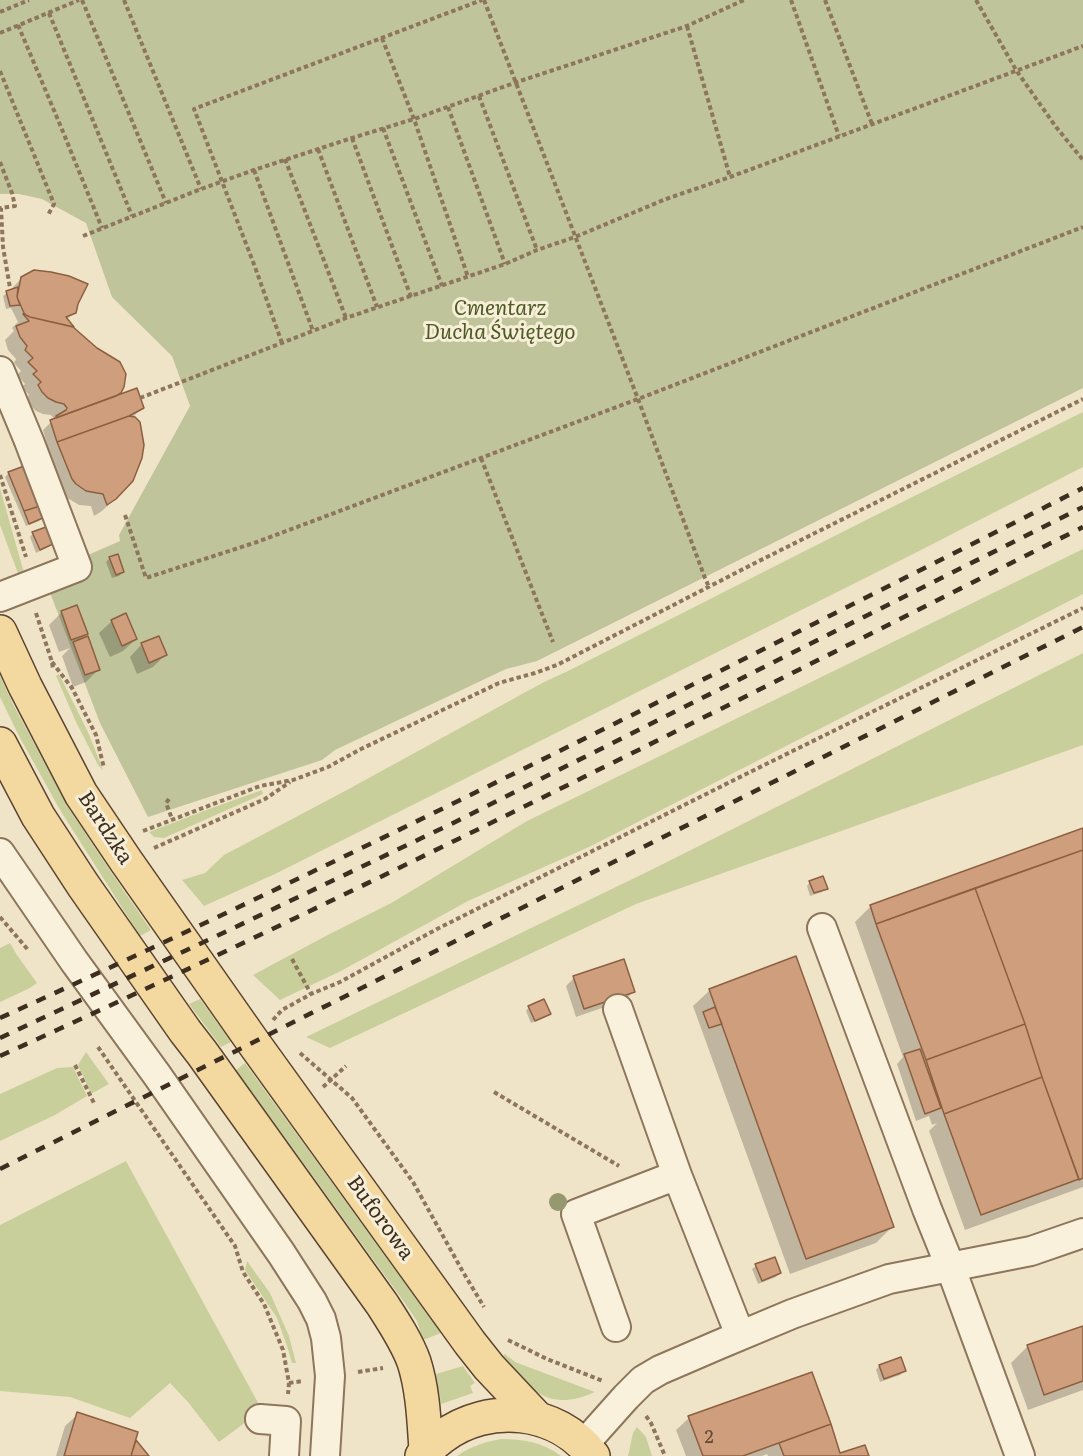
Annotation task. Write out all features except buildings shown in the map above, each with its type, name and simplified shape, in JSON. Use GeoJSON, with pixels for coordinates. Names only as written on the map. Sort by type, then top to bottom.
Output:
{"type":"FeatureCollection","features":[{"type":"Feature","properties":{"kind":"main road","name":"Bardzka"},"geometry":{"type":"LineString","coordinates":[[0,632],[81,794],[231,1011]]}},
{"type":"Feature","properties":{"kind":"main road"},"geometry":{"type":"LineString","coordinates":[[0,744],[39,816],[84,885],[396,1326],[414,1362],[417,1374],[424,1418],[424,1453]]}},
{"type":"Feature","properties":{"kind":"main road","name":"Buforowa"},"geometry":{"type":"LineString","coordinates":[[231,1011],[470,1343],[489,1367],[537,1418]]}},
{"type":"Feature","properties":{"kind":"main road"},"geometry":{"type":"LineString","coordinates":[[424,1453],[456,1427],[488,1416],[511,1414],[537,1418],[563,1428],[589,1450]]}},
{"type":"Feature","properties":{"kind":"street"},"geometry":{"type":"LineString","coordinates":[[0,371],[77,567],[0,597]]}},
{"type":"Feature","properties":{"kind":"street"},"geometry":{"type":"LineString","coordinates":[[0,853],[74,961],[161,1080],[312,1301],[321,1319],[326,1338],[330,1376],[325,1456]]}},
{"type":"Feature","properties":{"kind":"street"},"geometry":{"type":"LineString","coordinates":[[822,928],[1020,1456]]}},
{"type":"Feature","properties":{"kind":"street"},"geometry":{"type":"LineString","coordinates":[[618,1009],[677,1175],[740,1335]]}},
{"type":"Feature","properties":{"kind":"street"},"geometry":{"type":"LineString","coordinates":[[616,1327],[576,1214],[677,1175]]}},
{"type":"Feature","properties":{"kind":"street"},"geometry":{"type":"LineString","coordinates":[[589,1450],[626,1397],[643,1380],[660,1370],[792,1314],[889,1279],[1031,1251],[1083,1233]]}},
{"type":"Feature","properties":{"kind":"street"},"geometry":{"type":"LineString","coordinates":[[273,1420],[284,1456]]}},
{"type":"Feature","properties":{"kind":"path"},"geometry":{"type":"LineString","coordinates":[[0,12],[29,0]]}},
{"type":"Feature","properties":{"kind":"path"},"geometry":{"type":"LineString","coordinates":[[0,33],[81,0],[165,203]]}},
{"type":"Feature","properties":{"kind":"path"},"geometry":{"type":"LineString","coordinates":[[124,0],[201,189]]}},
{"type":"Feature","properties":{"kind":"path"},"geometry":{"type":"LineString","coordinates":[[282,344],[194,109],[483,0],[517,82],[709,587]]}},
{"type":"Feature","properties":{"kind":"path"},"geometry":{"type":"LineString","coordinates":[[82,236],[285,159],[414,119],[517,82],[687,26],[744,0]]}},
{"type":"Feature","properties":{"kind":"path"},"geometry":{"type":"LineString","coordinates":[[791,0],[839,136]]}},
{"type":"Feature","properties":{"kind":"path"},"geometry":{"type":"LineString","coordinates":[[825,0],[872,124]]}},
{"type":"Feature","properties":{"kind":"path"},"geometry":{"type":"LineString","coordinates":[[976,0],[1016,70],[1056,127],[1083,160]]}},
{"type":"Feature","properties":{"kind":"path"},"geometry":{"type":"LineString","coordinates":[[49,13],[132,216]]}},
{"type":"Feature","properties":{"kind":"path"},"geometry":{"type":"LineString","coordinates":[[18,25],[102,228]]}},
{"type":"Feature","properties":{"kind":"path"},"geometry":{"type":"LineString","coordinates":[[687,26],[730,177]]}},
{"type":"Feature","properties":{"kind":"path"},"geometry":{"type":"LineString","coordinates":[[382,38],[414,119],[468,277]]}},
{"type":"Feature","properties":{"kind":"path"},"geometry":{"type":"LineString","coordinates":[[140,398],[346,318],[505,264],[666,199],[1083,46]]}},
{"type":"Feature","properties":{"kind":"path"},"geometry":{"type":"LineString","coordinates":[[0,71],[54,204],[48,214]]}},
{"type":"Feature","properties":{"kind":"path"},"geometry":{"type":"LineString","coordinates":[[479,96],[537,250]]}},
{"type":"Feature","properties":{"kind":"path"},"geometry":{"type":"LineString","coordinates":[[448,107],[505,264]]}},
{"type":"Feature","properties":{"kind":"path"},"geometry":{"type":"LineString","coordinates":[[383,128],[442,286]]}},
{"type":"Feature","properties":{"kind":"path"},"geometry":{"type":"LineString","coordinates":[[352,138],[411,297]]}},
{"type":"Feature","properties":{"kind":"path"},"geometry":{"type":"LineString","coordinates":[[318,149],[377,307]]}},
{"type":"Feature","properties":{"kind":"path"},"geometry":{"type":"LineString","coordinates":[[285,159],[346,318]]}},
{"type":"Feature","properties":{"kind":"path"},"geometry":{"type":"LineString","coordinates":[[0,162],[15,206],[1,208],[3,246],[10,288]]}},
{"type":"Feature","properties":{"kind":"path"},"geometry":{"type":"LineString","coordinates":[[254,170],[313,331]]}},
{"type":"Feature","properties":{"kind":"path"},"geometry":{"type":"LineString","coordinates":[[124,515],[147,578],[257,542],[481,458],[1083,227]]}},
{"type":"Feature","properties":{"kind":"path"},"geometry":{"type":"LineString","coordinates":[[139,832],[260,786],[293,780],[328,767],[499,683],[535,674],[557,665],[1083,399]]}},
{"type":"Feature","properties":{"kind":"path"},"geometry":{"type":"LineString","coordinates":[[481,458],[553,642]]}},
{"type":"Feature","properties":{"kind":"path"},"geometry":{"type":"LineString","coordinates":[[0,475],[28,562]]}},
{"type":"Feature","properties":{"kind":"path"},"geometry":{"type":"LineString","coordinates":[[34,606],[52,662],[72,688],[96,735],[105,773]]}},
{"type":"Feature","properties":{"kind":"path"},"geometry":{"type":"LineString","coordinates":[[273,1021],[282,1010],[311,994],[340,982],[436,929],[1083,608]]}},
{"type":"Feature","properties":{"kind":"path"},"geometry":{"type":"LineString","coordinates":[[151,850],[265,799],[293,780]]}},
{"type":"Feature","properties":{"kind":"path"},"geometry":{"type":"LineString","coordinates":[[169,799],[166,803],[172,819]]}},
{"type":"Feature","properties":{"kind":"path"},"geometry":{"type":"LineString","coordinates":[[0,919],[22,940],[34,958]]}},
{"type":"Feature","properties":{"kind":"path"},"geometry":{"type":"LineString","coordinates":[[292,959],[311,994]]}},
{"type":"Feature","properties":{"kind":"path"},"geometry":{"type":"LineString","coordinates":[[98,1047],[235,1246],[243,1272],[264,1304],[283,1350],[289,1383],[273,1420]]}},
{"type":"Feature","properties":{"kind":"path"},"geometry":{"type":"LineString","coordinates":[[296,1049],[352,1098],[413,1182],[486,1311]]}},
{"type":"Feature","properties":{"kind":"path"},"geometry":{"type":"LineString","coordinates":[[75,1065],[95,1105]]}},
{"type":"Feature","properties":{"kind":"path"},"geometry":{"type":"LineString","coordinates":[[320,1090],[346,1066]]}},
{"type":"Feature","properties":{"kind":"path"},"geometry":{"type":"LineString","coordinates":[[494,1092],[651,1185]]}},
{"type":"Feature","properties":{"kind":"path"},"geometry":{"type":"LineString","coordinates":[[503,1337],[547,1359],[608,1383]]}},
{"type":"Feature","properties":{"kind":"path"},"geometry":{"type":"LineString","coordinates":[[643,1412],[665,1456]]}},
{"type":"Feature","properties":{"kind":"green space","name":"Cmentarz Ducha Świętego"},"geometry":{"type":"Polygon","coordinates":[[[0,0],[1083,0],[1083,388],[537,661],[506,669],[335,750],[322,760],[148,817],[100,723],[49,590],[88,555],[120,541],[119,535],[190,406],[172,356],[112,297],[86,223],[42,199],[19,194],[0,194],[0,0]]]}},
{"type":"Feature","properties":{"kind":"green space"},"geometry":{"type":"Polygon","coordinates":[[[1083,412],[1083,467],[275,874],[204,906],[182,880],[205,873],[224,855],[544,682],[1083,412]]]}},
{"type":"Feature","properties":{"kind":"green space"},"geometry":{"type":"Polygon","coordinates":[[[0,488],[24,573],[19,576],[0,525],[0,488]]]}},
{"type":"Feature","properties":{"kind":"green space"},"geometry":{"type":"Polygon","coordinates":[[[1083,549],[1083,594],[591,846],[468,901],[341,971],[280,1000],[253,975],[393,902],[527,821],[1083,549]]]}},
{"type":"Feature","properties":{"kind":"green space"},"geometry":{"type":"Polygon","coordinates":[[[1083,653],[1083,745],[636,904],[330,1048],[306,1037],[651,870],[1083,653]]]}},
{"type":"Feature","properties":{"kind":"green space"},"geometry":{"type":"Polygon","coordinates":[[[59,674],[88,732],[103,770],[98,765],[76,722],[56,676],[59,674]]]}},
{"type":"Feature","properties":{"kind":"green space"},"geometry":{"type":"Polygon","coordinates":[[[0,676],[68,807],[151,930],[140,936],[60,810],[0,697],[0,676]]]}},
{"type":"Feature","properties":{"kind":"green space"},"geometry":{"type":"Polygon","coordinates":[[[262,790],[263,794],[164,838],[154,837],[149,832],[209,809],[262,790]]]}},
{"type":"Feature","properties":{"kind":"green space"},"geometry":{"type":"Polygon","coordinates":[[[10,943],[37,983],[0,1002],[0,948],[10,943]]]}},
{"type":"Feature","properties":{"kind":"green space"},"geometry":{"type":"Polygon","coordinates":[[[200,999],[231,1042],[221,1047],[189,1004],[200,999]]]}},
{"type":"Feature","properties":{"kind":"green space"},"geometry":{"type":"Polygon","coordinates":[[[86,1052],[109,1084],[91,1094],[78,1065],[86,1052]]]}},
{"type":"Feature","properties":{"kind":"green space"},"geometry":{"type":"Polygon","coordinates":[[[245,1063],[441,1333],[423,1340],[417,1321],[404,1302],[236,1070],[245,1063]]]}},
{"type":"Feature","properties":{"kind":"green space"},"geometry":{"type":"Polygon","coordinates":[[[73,1067],[87,1096],[55,1115],[0,1141],[0,1094],[57,1068],[73,1067]]]}},
{"type":"Feature","properties":{"kind":"green space"},"geometry":{"type":"Polygon","coordinates":[[[126,1161],[262,1410],[219,1442],[170,1383],[130,1418],[70,1397],[0,1391],[0,1225],[126,1161]]]}},
{"type":"Feature","properties":{"kind":"green space"},"geometry":{"type":"Polygon","coordinates":[[[247,1261],[270,1293],[289,1336],[296,1363],[292,1363],[277,1318],[245,1270],[247,1261]]]}},
{"type":"Feature","properties":{"kind":"green space"},"geometry":{"type":"Polygon","coordinates":[[[505,1354],[515,1362],[595,1392],[565,1400],[542,1395],[511,1369],[501,1357],[505,1354]]]}},
{"type":"Feature","properties":{"kind":"green space"},"geometry":{"type":"Polygon","coordinates":[[[463,1366],[475,1383],[470,1386],[473,1393],[441,1404],[436,1374],[463,1366]]]}},
{"type":"Feature","properties":{"kind":"green space"},"geometry":{"type":"Polygon","coordinates":[[[637,1427],[646,1437],[652,1456],[628,1456],[633,1433],[637,1427]]]}},
{"type":"Feature","properties":{"kind":"green space"},"geometry":{"type":"Polygon","coordinates":[[[501,1439],[532,1442],[547,1447],[561,1456],[457,1456],[478,1445],[501,1439]]]}},
{"type":"Feature","properties":{"kind":"railway"},"geometry":{"type":"LineString","coordinates":[[0,1018],[409,825],[1083,488]]}},
{"type":"Feature","properties":{"kind":"railway"},"geometry":{"type":"LineString","coordinates":[[0,1038],[451,824],[1083,507]]}},
{"type":"Feature","properties":{"kind":"railway"},"geometry":{"type":"LineString","coordinates":[[0,1056],[409,863],[1083,527]]}},
{"type":"Feature","properties":{"kind":"railway"},"geometry":{"type":"LineString","coordinates":[[0,1169],[1083,627]]}}]}
